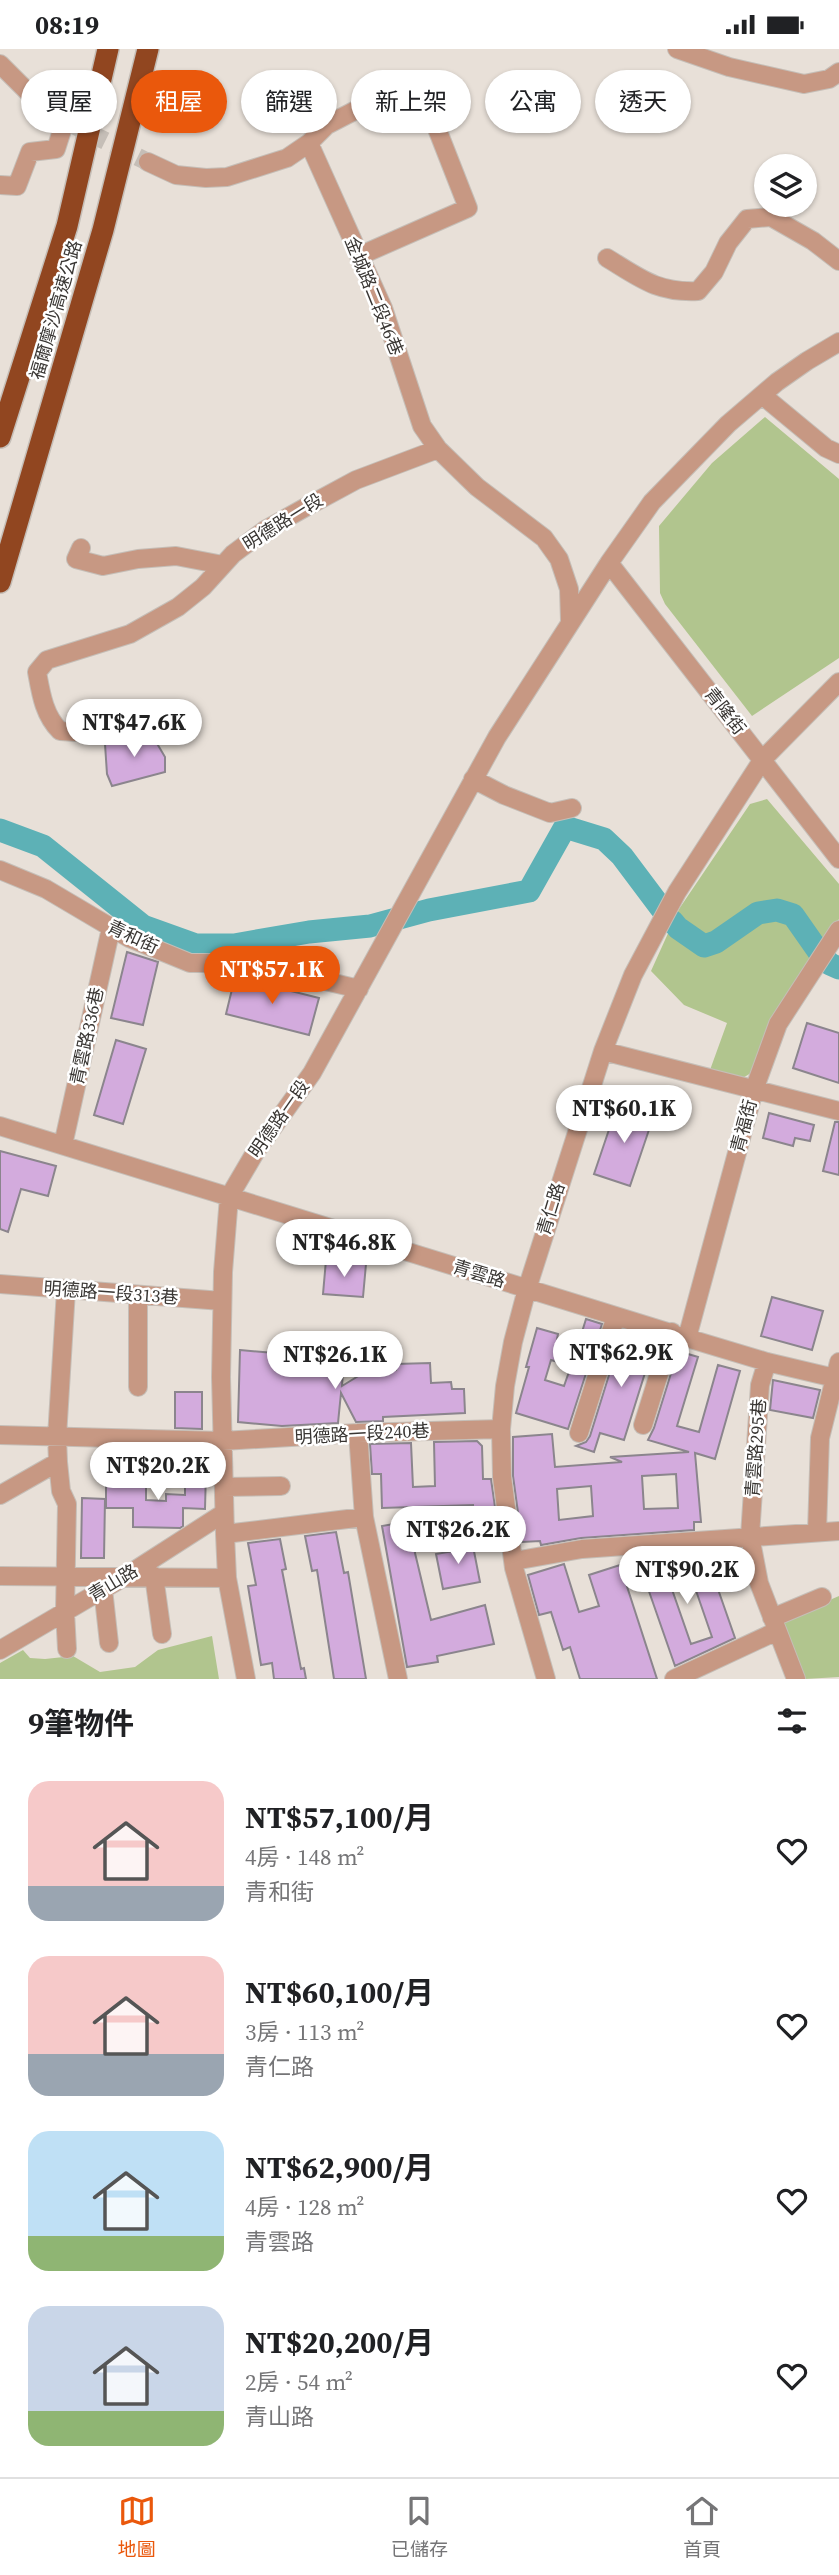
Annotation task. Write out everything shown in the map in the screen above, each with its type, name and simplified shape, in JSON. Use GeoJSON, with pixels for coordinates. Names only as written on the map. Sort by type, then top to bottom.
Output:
{"type":"FeatureCollection","features":[{"type":"Feature","properties":{"kind":"highway","name":"福爾摩沙高速公路"},"geometry":{"type":"LineString","coordinates":[[0,437],[66,226],[108,49]]}},
{"type":"Feature","properties":{"kind":"highway","name":"福爾摩沙高速公路"},"geometry":{"type":"LineString","coordinates":[[0,582],[103,230],[148,49]]}},
{"type":"Feature","properties":{"kind":"street"},"geometry":{"type":"LineString","coordinates":[[677,49],[729,67],[804,84],[829,79],[839,72]]}},
{"type":"Feature","properties":{"kind":"street"},"geometry":{"type":"LineString","coordinates":[[0,64],[46,110],[65,121],[56,149],[30,152],[17,186],[0,185]]}},
{"type":"Feature","properties":{"kind":"street"},"geometry":{"type":"LineString","coordinates":[[148,162],[176,174],[206,179],[227,177],[287,158],[309,143],[327,125],[351,113]]}},
{"type":"Feature","properties":{"kind":"street"},"geometry":{"type":"LineString","coordinates":[[359,256],[468,208],[439,133]]}},
{"type":"Feature","properties":{"kind":"street","name":"金城路二段46巷"},"geometry":{"type":"LineString","coordinates":[[309,143],[383,308],[422,426],[438,449]]}},
{"type":"Feature","properties":{"kind":"street"},"geometry":{"type":"LineString","coordinates":[[607,258],[656,287],[680,292],[698,291],[714,272],[728,243],[747,219],[771,217],[813,241],[839,261]]}},
{"type":"Feature","properties":{"kind":"street","name":"明德路一段"},"geometry":{"type":"LineString","coordinates":[[246,1679],[228,1578],[223,1487],[222,1301],[229,1197],[256,1151],[312,1073],[473,779],[609,563],[653,502],[727,424],[807,361],[839,342]]}},
{"type":"Feature","properties":{"kind":"street"},"geometry":{"type":"LineString","coordinates":[[762,395],[826,448],[839,454]]}},
{"type":"Feature","properties":{"kind":"street"},"geometry":{"type":"LineString","coordinates":[[438,449],[477,487],[544,538],[559,559],[569,589],[570,621]]}},
{"type":"Feature","properties":{"kind":"street","name":"明德路一段"},"geometry":{"type":"LineString","coordinates":[[141,717],[76,732],[60,731],[50,721],[40,693],[37,672],[47,660],[130,634],[178,607],[203,587],[233,554],[264,530],[356,480],[438,449]]}},
{"type":"Feature","properties":{"kind":"street"},"geometry":{"type":"LineString","coordinates":[[81,548],[76,559],[103,566],[138,559],[176,556],[223,565]]}},
{"type":"Feature","properties":{"kind":"street","name":"青隆街"},"geometry":{"type":"LineString","coordinates":[[609,563],[839,859]]}},
{"type":"Feature","properties":{"kind":"street","name":"青仁路"},"geometry":{"type":"LineString","coordinates":[[546,1679],[513,1561],[502,1477],[501,1429],[506,1375],[527,1289],[603,1051],[634,975],[677,892],[763,759],[839,683]]}},
{"type":"Feature","properties":{"kind":"street"},"geometry":{"type":"LineString","coordinates":[[473,779],[504,796],[550,813],[572,808]]}},
{"type":"Feature","properties":{"kind":"street","name":"青和街"},"geometry":{"type":"LineString","coordinates":[[0,870],[46,889],[111,928],[190,963],[250,963],[359,989]]}},
{"type":"Feature","properties":{"kind":"street","name":"青雲路336巷"},"geometry":{"type":"LineString","coordinates":[[64,1145],[111,928]]}},
{"type":"Feature","properties":{"kind":"street","name":"青福街"},"geometry":{"type":"LineString","coordinates":[[643,1425],[679,1335],[754,1090],[778,1024],[837,932]]}},
{"type":"Feature","properties":{"kind":"street"},"geometry":{"type":"LineString","coordinates":[[603,1051],[839,1111]]}},
{"type":"Feature","properties":{"kind":"street","name":"青雲路"},"geometry":{"type":"LineString","coordinates":[[0,1126],[767,1362],[838,1373]]}},
{"type":"Feature","properties":{"kind":"street"},"geometry":{"type":"LineString","coordinates":[[0,1285],[0,1294]]}},
{"type":"Feature","properties":{"kind":"street","name":"明德路一段313巷"},"geometry":{"type":"LineString","coordinates":[[0,1285],[222,1301]]}},
{"type":"Feature","properties":{"kind":"street"},"geometry":{"type":"LineString","coordinates":[[66,1290],[57,1437],[61,1491],[67,1504],[67,1649]]}},
{"type":"Feature","properties":{"kind":"street"},"geometry":{"type":"LineString","coordinates":[[138,1295],[138,1387]]}},
{"type":"Feature","properties":{"kind":"street"},"geometry":{"type":"LineString","coordinates":[[579,1433],[616,1316]]}},
{"type":"Feature","properties":{"kind":"street","name":"青雲路295巷"},"geometry":{"type":"LineString","coordinates":[[767,1362],[760,1385],[750,1536],[759,1583],[796,1679]]}},
{"type":"Feature","properties":{"kind":"street"},"geometry":{"type":"LineString","coordinates":[[817,1532],[820,1438],[838,1373]]}},
{"type":"Feature","properties":{"kind":"street","name":"明德路一段240巷"},"geometry":{"type":"LineString","coordinates":[[0,1435],[222,1441],[358,1433],[501,1429]]}},
{"type":"Feature","properties":{"kind":"street"},"geometry":{"type":"LineString","coordinates":[[358,1433],[364,1517],[398,1679]]}},
{"type":"Feature","properties":{"kind":"street"},"geometry":{"type":"LineString","coordinates":[[0,1495],[58,1462]]}},
{"type":"Feature","properties":{"kind":"street"},"geometry":{"type":"LineString","coordinates":[[223,1487],[281,1486]]}},
{"type":"Feature","properties":{"kind":"street","name":"青山路"},"geometry":{"type":"LineString","coordinates":[[0,1650],[126,1576],[224,1513]]}},
{"type":"Feature","properties":{"kind":"street"},"geometry":{"type":"LineString","coordinates":[[225,1534],[364,1517]]}},
{"type":"Feature","properties":{"kind":"street"},"geometry":{"type":"LineString","coordinates":[[513,1561],[582,1549],[839,1531]]}},
{"type":"Feature","properties":{"kind":"street"},"geometry":{"type":"LineString","coordinates":[[0,1576],[228,1578]]}},
{"type":"Feature","properties":{"kind":"street"},"geometry":{"type":"LineString","coordinates":[[154,1576],[162,1634]]}},
{"type":"Feature","properties":{"kind":"street"},"geometry":{"type":"LineString","coordinates":[[103,1589],[109,1643]]}},
{"type":"Feature","properties":{"kind":"street"},"geometry":{"type":"LineString","coordinates":[[674,1679],[822,1597]]}},
{"type":"Feature","properties":{"kind":"green space"},"geometry":{"type":"Polygon","coordinates":[[[765,417],[839,479],[839,658],[752,716],[665,604],[660,593],[659,526],[712,463],[765,417]]]}},
{"type":"Feature","properties":{"kind":"green space"},"geometry":{"type":"Polygon","coordinates":[[[767,799],[839,884],[839,919],[777,1015],[756,1070],[741,1079],[710,1070],[727,1023],[684,1005],[651,971],[679,909],[750,804],[767,799]]]}},
{"type":"Feature","properties":{"kind":"green space"},"geometry":{"type":"Polygon","coordinates":[[[839,1596],[839,1677],[805,1679],[783,1620],[839,1596]]]}},
{"type":"Feature","properties":{"kind":"green space"},"geometry":{"type":"Polygon","coordinates":[[[212,1636],[219,1679],[0,1679],[0,1663],[23,1650],[30,1658],[73,1656],[100,1672],[135,1667],[158,1650],[212,1636]]]}},
{"type":"Feature","properties":{"kind":"building"},"geometry":{"type":"Polygon","coordinates":[[[149,730],[165,757],[165,772],[112,786],[107,774],[105,744],[149,730]]]}},
{"type":"Feature","properties":{"kind":"building"},"geometry":{"type":"Polygon","coordinates":[[[127,952],[158,962],[143,1025],[111,1018],[127,952]]]}},
{"type":"Feature","properties":{"kind":"building"},"geometry":{"type":"Polygon","coordinates":[[[235,977],[319,998],[309,1035],[226,1014],[235,977]]]}},
{"type":"Feature","properties":{"kind":"building"},"geometry":{"type":"Polygon","coordinates":[[[807,1023],[839,1033],[839,1083],[793,1068],[807,1023]]]}},
{"type":"Feature","properties":{"kind":"building"},"geometry":{"type":"Polygon","coordinates":[[[116,1040],[146,1049],[123,1124],[94,1115],[116,1040]]]}},
{"type":"Feature","properties":{"kind":"building"},"geometry":{"type":"Polygon","coordinates":[[[618,1103],[654,1115],[630,1186],[594,1174],[618,1103]]]}},
{"type":"Feature","properties":{"kind":"building"},"geometry":{"type":"Polygon","coordinates":[[[769,1113],[814,1125],[810,1141],[795,1138],[793,1146],[763,1138],[769,1113]]]}},
{"type":"Feature","properties":{"kind":"building"},"geometry":{"type":"Polygon","coordinates":[[[835,1122],[839,1122],[839,1175],[823,1171],[835,1122]]]}},
{"type":"Feature","properties":{"kind":"building"},"geometry":{"type":"Polygon","coordinates":[[[0,1151],[56,1166],[48,1196],[21,1189],[8,1232],[0,1229],[0,1151]]]}},
{"type":"Feature","properties":{"kind":"building"},"geometry":{"type":"Polygon","coordinates":[[[326,1260],[366,1264],[363,1297],[323,1294],[326,1260]]]}},
{"type":"Feature","properties":{"kind":"building"},"geometry":{"type":"Polygon","coordinates":[[[772,1297],[823,1311],[812,1350],[761,1336],[772,1297]]]}},
{"type":"Feature","properties":{"kind":"building"},"geometry":{"type":"Polygon","coordinates":[[[586,1319],[602,1324],[568,1429],[516,1413],[537,1328],[558,1334],[557,1339],[578,1345],[586,1319]],[[551,1360],[545,1380],[564,1386],[571,1366],[551,1360]]]}},
{"type":"Feature","properties":{"kind":"building"},"geometry":{"type":"Polygon","coordinates":[[[623,1330],[655,1341],[624,1440],[600,1433],[594,1452],[576,1446],[586,1442],[590,1436],[623,1330]]]}},
{"type":"Feature","properties":{"kind":"building"},"geometry":{"type":"Polygon","coordinates":[[[240,1350],[344,1359],[342,1386],[365,1372],[396,1370],[396,1364],[430,1363],[431,1383],[451,1382],[452,1389],[464,1389],[465,1413],[383,1417],[383,1421],[356,1422],[341,1393],[338,1423],[282,1426],[238,1422],[240,1350]]]}},
{"type":"Feature","properties":{"kind":"building"},"geometry":{"type":"Polygon","coordinates":[[[678,1351],[698,1357],[677,1426],[699,1432],[718,1365],[740,1371],[715,1459],[695,1453],[701,1522],[694,1522],[694,1530],[581,1538],[541,1545],[540,1541],[522,1542],[513,1476],[513,1437],[552,1434],[555,1467],[622,1462],[610,1457],[689,1452],[648,1440],[678,1351]],[[676,1474],[642,1476],[644,1509],[678,1508],[676,1474]],[[591,1486],[557,1489],[559,1520],[593,1516],[591,1486]]]}},
{"type":"Feature","properties":{"kind":"building"},"geometry":{"type":"Polygon","coordinates":[[[773,1380],[820,1390],[813,1418],[770,1410],[773,1380]]]}},
{"type":"Feature","properties":{"kind":"building"},"geometry":{"type":"Polygon","coordinates":[[[175,1392],[202,1392],[202,1429],[175,1428],[175,1392]]]}},
{"type":"Feature","properties":{"kind":"building"},"geometry":{"type":"Polygon","coordinates":[[[477,1441],[482,1446],[483,1479],[491,1479],[495,1507],[473,1508],[473,1505],[382,1508],[381,1474],[372,1474],[370,1444],[411,1443],[413,1487],[435,1486],[434,1442],[477,1441]]]}},
{"type":"Feature","properties":{"kind":"building"},"geometry":{"type":"Polygon","coordinates":[[[185,1470],[206,1471],[205,1509],[183,1508],[183,1526],[180,1528],[133,1527],[133,1508],[106,1508],[106,1482],[132,1482],[132,1487],[146,1487],[146,1500],[166,1501],[166,1494],[185,1495],[185,1470]]]}},
{"type":"Feature","properties":{"kind":"building"},"geometry":{"type":"Polygon","coordinates":[[[82,1498],[105,1499],[104,1558],[81,1558],[82,1498]]]}},
{"type":"Feature","properties":{"kind":"building"},"geometry":{"type":"Polygon","coordinates":[[[411,1521],[415,1553],[431,1620],[485,1605],[494,1644],[437,1656],[438,1662],[407,1667],[382,1526],[411,1521]]]}},
{"type":"Feature","properties":{"kind":"building"},"geometry":{"type":"Polygon","coordinates":[[[336,1532],[344,1573],[348,1572],[366,1679],[334,1679],[317,1570],[312,1571],[305,1536],[336,1532]]]}},
{"type":"Feature","properties":{"kind":"building"},"geometry":{"type":"Polygon","coordinates":[[[280,1539],[286,1569],[282,1570],[301,1669],[304,1668],[306,1679],[274,1679],[272,1663],[261,1665],[248,1586],[256,1585],[248,1543],[280,1539]]]}},
{"type":"Feature","properties":{"kind":"building"},"geometry":{"type":"Polygon","coordinates":[[[472,1541],[480,1582],[443,1589],[436,1554],[454,1551],[453,1545],[472,1541]]]}},
{"type":"Feature","properties":{"kind":"building"},"geometry":{"type":"Polygon","coordinates":[[[705,1552],[735,1638],[675,1666],[637,1557],[660,1555],[691,1644],[712,1637],[683,1553],[705,1552]]]}},
{"type":"Feature","properties":{"kind":"building"},"geometry":{"type":"Polygon","coordinates":[[[564,1564],[579,1612],[599,1606],[589,1575],[620,1565],[657,1679],[580,1679],[570,1647],[563,1650],[551,1612],[539,1615],[528,1575],[564,1564]]]}},
{"type":"Feature","properties":{"kind":"waterway"},"geometry":{"type":"LineString","coordinates":[[0,830],[43,846],[143,926],[196,945],[234,945],[309,932],[370,926],[429,910],[529,891],[565,827],[604,839],[622,856],[661,908]]}},
{"type":"Feature","properties":{"kind":"waterway"},"geometry":{"type":"LineString","coordinates":[[673,922],[704,946],[716,942],[758,913],[777,910],[793,915],[821,955],[839,968]]}},
{"type":"Feature","properties":{"kind":"tunnel"},"geometry":{"type":"LineString","coordinates":[[89,133],[148,162]]}}]}
